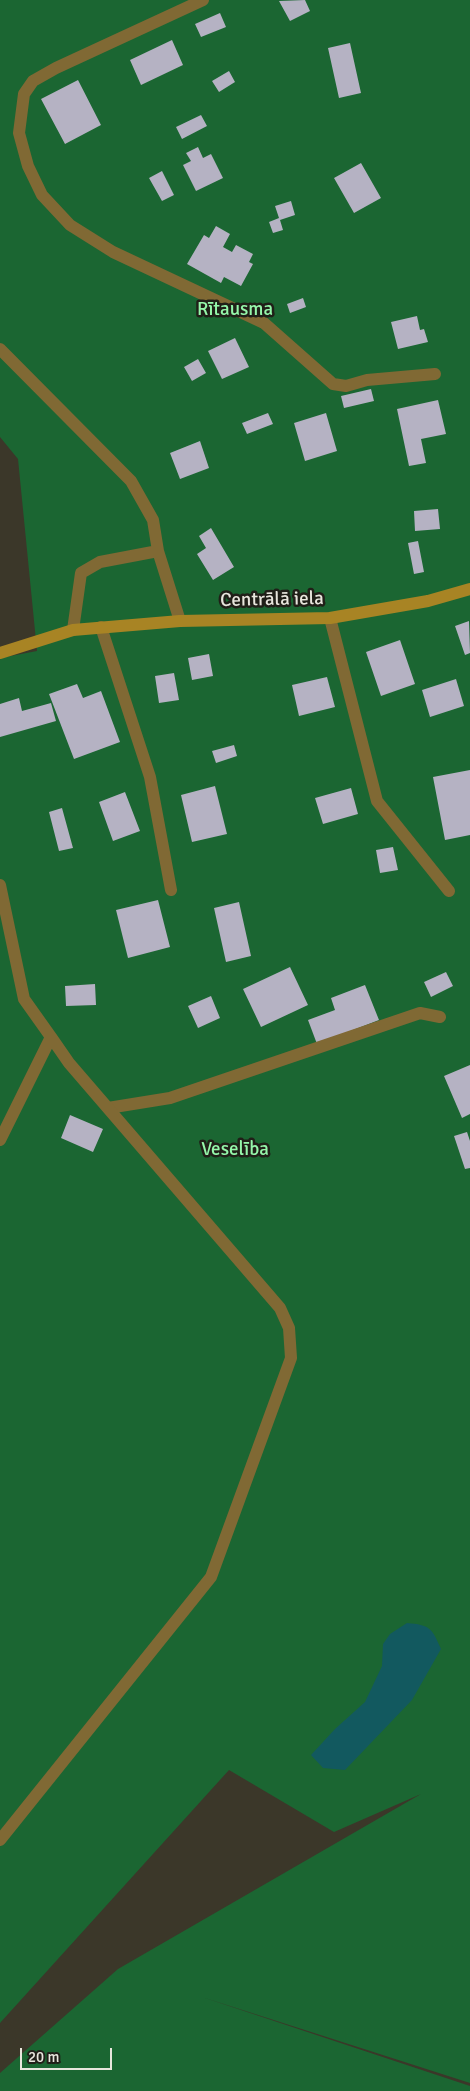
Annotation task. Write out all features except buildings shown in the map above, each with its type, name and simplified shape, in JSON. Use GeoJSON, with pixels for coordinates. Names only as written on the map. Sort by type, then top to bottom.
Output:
{"type":"FeatureCollection","features":[{"type":"Feature","properties":{"kind":"street"},"geometry":{"type":"LineString","coordinates":[[202,0],[56,68],[33,81],[24,94],[19,133],[28,166],[42,195],[70,225],[113,252],[264,323],[333,384],[346,386],[367,380],[436,374]]}},
{"type":"Feature","properties":{"kind":"street"},"geometry":{"type":"LineString","coordinates":[[0,349],[131,481],[154,520],[158,551],[180,621]]}},
{"type":"Feature","properties":{"kind":"street"},"geometry":{"type":"LineString","coordinates":[[73,630],[81,573],[100,562],[158,551]]}},
{"type":"Feature","properties":{"kind":"street","name":"Centrālā iela"},"geometry":{"type":"LineString","coordinates":[[0,653],[73,630],[180,621],[330,618],[428,601],[470,589]]}},
{"type":"Feature","properties":{"kind":"street"},"geometry":{"type":"LineString","coordinates":[[330,618],[377,801],[449,891]]}},
{"type":"Feature","properties":{"kind":"street"},"geometry":{"type":"LineString","coordinates":[[101,627],[150,776],[171,890]]}},
{"type":"Feature","properties":{"kind":"street"},"geometry":{"type":"LineString","coordinates":[[0,885],[24,998],[69,1063],[280,1308],[289,1328],[291,1358],[211,1577],[0,1840]]}},
{"type":"Feature","properties":{"kind":"street"},"geometry":{"type":"LineString","coordinates":[[108,1108],[170,1098],[420,1013],[440,1017]]}},
{"type":"Feature","properties":{"kind":"street"},"geometry":{"type":"LineString","coordinates":[[0,1140],[51,1037]]}},
{"type":"Feature","properties":{"kind":"green space"},"geometry":{"type":"Polygon","coordinates":[[[0,0],[470,0],[470,2083],[202,1997],[470,2086],[470,2091],[0,2091],[0,2073],[118,1969],[421,1794],[334,1832],[229,1770],[0,2023],[0,658],[37,651],[18,459],[0,437],[0,0]]]}},
{"type":"Feature","properties":{"kind":"water"},"geometry":{"type":"Polygon","coordinates":[[[407,1623],[421,1625],[429,1629],[435,1636],[441,1649],[412,1700],[345,1770],[323,1768],[311,1755],[335,1729],[365,1702],[382,1666],[383,1644],[390,1634],[407,1623]]]}},
{"type":"Feature","properties":{"kind":"park label","name":"Rītausma"},"geometry":{"type":"Point","coordinates":[235,310]}},
{"type":"Feature","properties":{"kind":"park label","name":"Veselība"},"geometry":{"type":"Point","coordinates":[235,1150]}}]}
